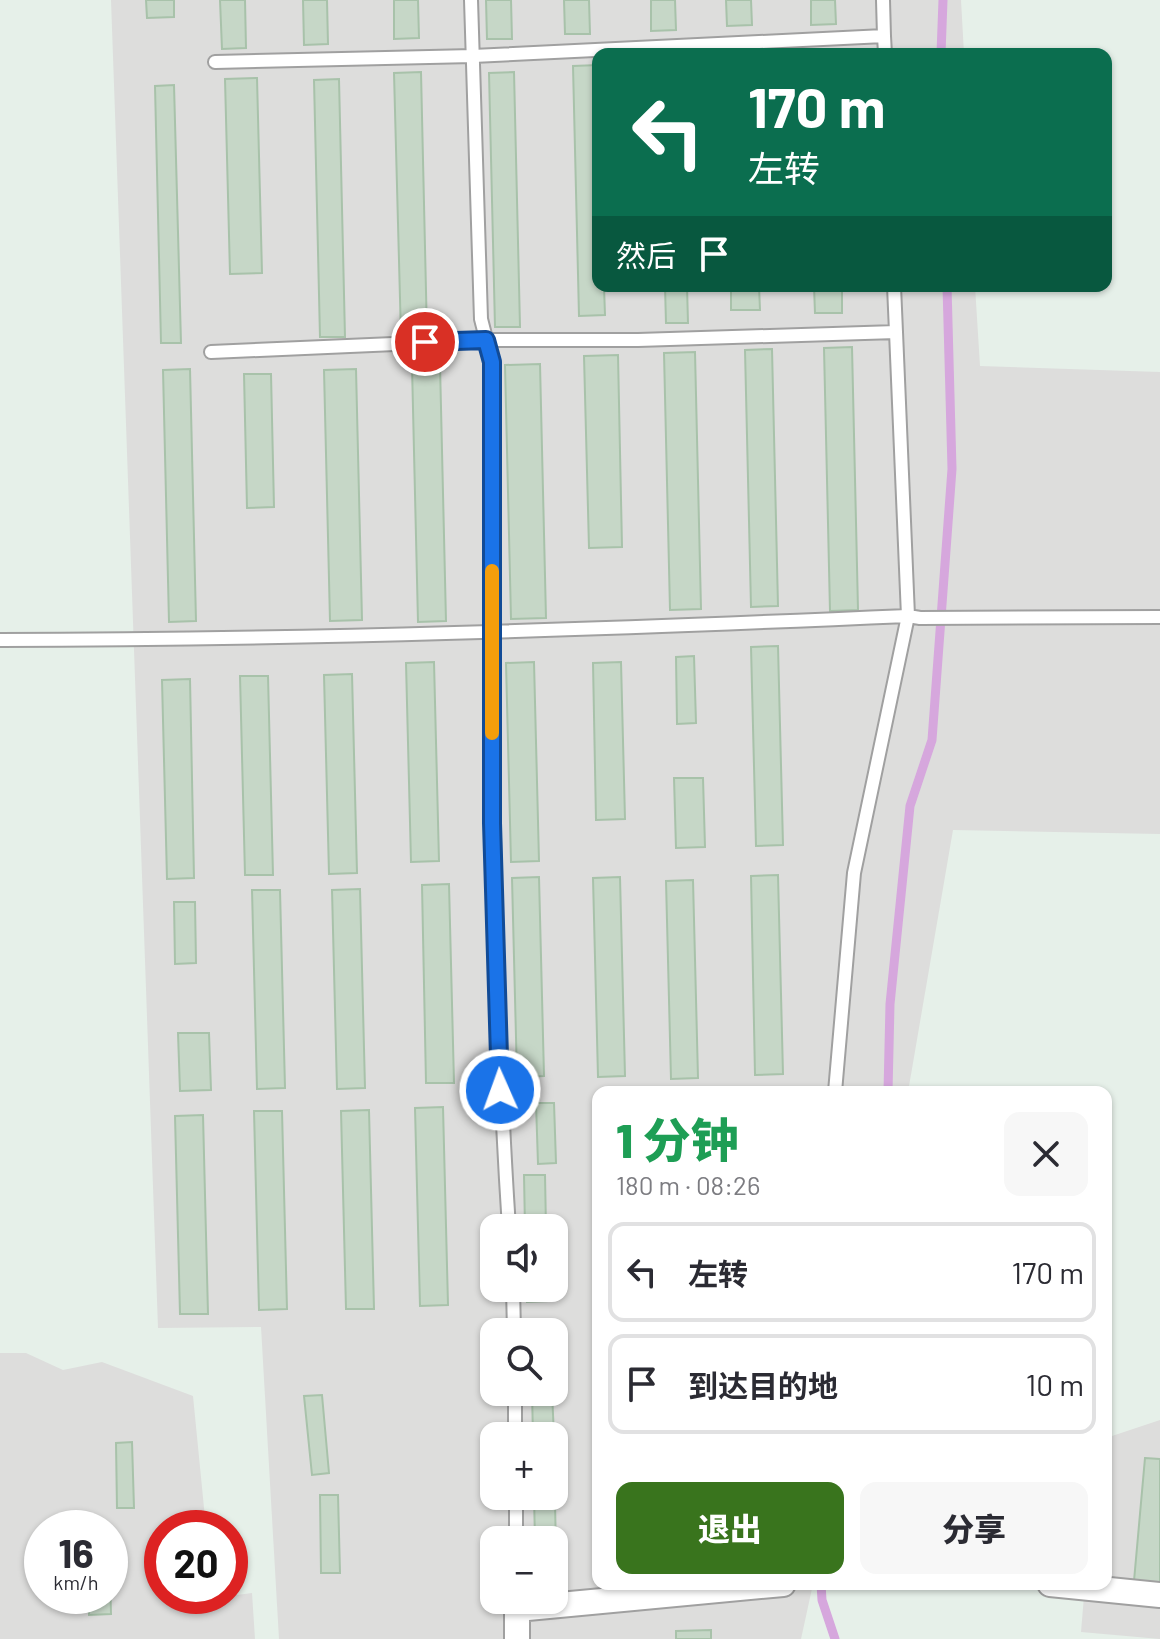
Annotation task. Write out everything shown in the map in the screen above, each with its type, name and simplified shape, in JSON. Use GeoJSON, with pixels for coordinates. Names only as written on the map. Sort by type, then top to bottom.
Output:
{"type":"FeatureCollection","features":[{"type":"Feature","properties":{"kind":"street"},"geometry":{"type":"LineString","coordinates":[[568,1600],[703,1590]]}},
{"type":"Feature","properties":{"kind":"street"},"geometry":{"type":"LineString","coordinates":[[1110,1590],[1160,1595]]}},
{"type":"Feature","properties":{"kind":"street"},"geometry":{"type":"LineString","coordinates":[[517,1614],[517,1639]]}},
{"type":"Feature","properties":{"kind":"lane"},"geometry":{"type":"LineString","coordinates":[[471,0],[481,319],[492,362],[493,839],[500,1090],[508,1214]]}},
{"type":"Feature","properties":{"kind":"lane"},"geometry":{"type":"LineString","coordinates":[[883,0],[885,48]]}},
{"type":"Feature","properties":{"kind":"lane"},"geometry":{"type":"LineString","coordinates":[[637,48],[884,36]]}},
{"type":"Feature","properties":{"kind":"lane"},"geometry":{"type":"LineString","coordinates":[[215,62],[592,50]]}},
{"type":"Feature","properties":{"kind":"lane"},"geometry":{"type":"LineString","coordinates":[[836,1086],[854,873],[914,617],[894,292]]}},
{"type":"Feature","properties":{"kind":"lane"},"geometry":{"type":"LineString","coordinates":[[211,352],[486,340],[638,340],[896,332]]}},
{"type":"Feature","properties":{"kind":"lane"},"geometry":{"type":"LineString","coordinates":[[0,640],[492,634],[914,617],[1160,617]]}},
{"type":"Feature","properties":{"kind":"shaded area"},"geometry":{"type":"Polygon","coordinates":[[[111,0],[961,0],[964,48],[592,48],[592,292],[975,292],[980,366],[1160,372],[1160,834],[953,830],[909,1086],[592,1086],[592,1590],[812,1590],[801,1639],[279,1639],[261,1327],[158,1328],[111,0]]]}},
{"type":"Feature","properties":{"kind":"shaded area"},"geometry":{"type":"Polygon","coordinates":[[[0,1353],[26,1353],[63,1370],[102,1362],[193,1396],[204,1510],[144,1510],[144,1614],[248,1614],[248,1594],[252,1593],[255,1639],[0,1639],[0,1353]]]}},
{"type":"Feature","properties":{"kind":"shaded area"},"geometry":{"type":"Polygon","coordinates":[[[1160,1420],[1160,1639],[1081,1632],[1084,1590],[1112,1590],[1112,1436],[1160,1420]]]}},
{"type":"Feature","properties":{"kind":"building"},"geometry":{"type":"Polygon","coordinates":[[[146,0],[174,0],[174,17],[147,18],[146,0]]]}},
{"type":"Feature","properties":{"kind":"building"},"geometry":{"type":"Polygon","coordinates":[[[220,0],[245,0],[246,48],[222,49],[220,0]]]}},
{"type":"Feature","properties":{"kind":"building"},"geometry":{"type":"Polygon","coordinates":[[[303,0],[327,0],[328,44],[304,45],[303,0]]]}},
{"type":"Feature","properties":{"kind":"building"},"geometry":{"type":"Polygon","coordinates":[[[394,0],[418,0],[419,38],[394,39],[394,0]]]}},
{"type":"Feature","properties":{"kind":"building"},"geometry":{"type":"Polygon","coordinates":[[[486,0],[511,0],[512,39],[487,39],[486,0]]]}},
{"type":"Feature","properties":{"kind":"building"},"geometry":{"type":"Polygon","coordinates":[[[564,0],[589,0],[590,34],[565,34],[564,0]]]}},
{"type":"Feature","properties":{"kind":"building"},"geometry":{"type":"Polygon","coordinates":[[[651,0],[675,0],[676,30],[651,31],[651,0]]]}},
{"type":"Feature","properties":{"kind":"building"},"geometry":{"type":"Polygon","coordinates":[[[726,0],[751,0],[752,25],[727,26],[726,0]]]}},
{"type":"Feature","properties":{"kind":"building"},"geometry":{"type":"Polygon","coordinates":[[[811,0],[835,0],[836,24],[811,25],[811,0]]]}},
{"type":"Feature","properties":{"kind":"building"},"geometry":{"type":"Polygon","coordinates":[[[592,65],[592,292],[604,292],[605,315],[579,316],[573,66],[592,65]]]}},
{"type":"Feature","properties":{"kind":"building"},"geometry":{"type":"Polygon","coordinates":[[[421,72],[427,335],[401,336],[394,73],[421,72]]]}},
{"type":"Feature","properties":{"kind":"building"},"geometry":{"type":"Polygon","coordinates":[[[514,72],[520,327],[495,327],[489,73],[514,72]]]}},
{"type":"Feature","properties":{"kind":"building"},"geometry":{"type":"Polygon","coordinates":[[[257,78],[262,273],[230,274],[225,79],[257,78]]]}},
{"type":"Feature","properties":{"kind":"building"},"geometry":{"type":"Polygon","coordinates":[[[339,79],[345,337],[320,337],[314,80],[339,79]]]}},
{"type":"Feature","properties":{"kind":"building"},"geometry":{"type":"Polygon","coordinates":[[[174,85],[181,343],[161,343],[155,86],[174,85]]]}},
{"type":"Feature","properties":{"kind":"building"},"geometry":{"type":"Polygon","coordinates":[[[665,292],[687,292],[688,323],[666,323],[665,292]]]}},
{"type":"Feature","properties":{"kind":"building"},"geometry":{"type":"Polygon","coordinates":[[[731,292],[759,292],[760,310],[731,310],[731,292]]]}},
{"type":"Feature","properties":{"kind":"building"},"geometry":{"type":"Polygon","coordinates":[[[814,292],[842,292],[842,313],[815,313],[814,292]]]}},
{"type":"Feature","properties":{"kind":"building"},"geometry":{"type":"Polygon","coordinates":[[[852,347],[858,610],[830,611],[824,348],[852,347]]]}},
{"type":"Feature","properties":{"kind":"building"},"geometry":{"type":"Polygon","coordinates":[[[772,349],[778,606],[751,607],[745,350],[772,349]]]}},
{"type":"Feature","properties":{"kind":"building"},"geometry":{"type":"Polygon","coordinates":[[[695,352],[701,609],[670,610],[664,353],[695,352]]]}},
{"type":"Feature","properties":{"kind":"building"},"geometry":{"type":"Polygon","coordinates":[[[618,355],[622,547],[589,548],[584,356],[618,355]]]}},
{"type":"Feature","properties":{"kind":"building"},"geometry":{"type":"Polygon","coordinates":[[[540,364],[546,618],[511,619],[505,365],[540,364]]]}},
{"type":"Feature","properties":{"kind":"building"},"geometry":{"type":"Polygon","coordinates":[[[440,365],[446,621],[418,622],[412,366],[440,365]]]}},
{"type":"Feature","properties":{"kind":"building"},"geometry":{"type":"Polygon","coordinates":[[[190,369],[196,621],[169,622],[163,370],[190,369]]]}},
{"type":"Feature","properties":{"kind":"building"},"geometry":{"type":"Polygon","coordinates":[[[356,369],[362,620],[330,621],[324,370],[356,369]]]}},
{"type":"Feature","properties":{"kind":"building"},"geometry":{"type":"Polygon","coordinates":[[[244,374],[271,374],[274,507],[247,508],[244,374]]]}},
{"type":"Feature","properties":{"kind":"building"},"geometry":{"type":"Polygon","coordinates":[[[778,646],[783,845],[756,846],[751,647],[778,646]]]}},
{"type":"Feature","properties":{"kind":"building"},"geometry":{"type":"Polygon","coordinates":[[[694,656],[696,723],[677,724],[676,657],[694,656]]]}},
{"type":"Feature","properties":{"kind":"building"},"geometry":{"type":"Polygon","coordinates":[[[434,662],[439,861],[411,862],[406,663],[434,662]]]}},
{"type":"Feature","properties":{"kind":"building"},"geometry":{"type":"Polygon","coordinates":[[[534,662],[539,861],[511,862],[506,663],[534,662]]]}},
{"type":"Feature","properties":{"kind":"building"},"geometry":{"type":"Polygon","coordinates":[[[621,662],[625,819],[596,820],[593,663],[621,662]]]}},
{"type":"Feature","properties":{"kind":"building"},"geometry":{"type":"Polygon","coordinates":[[[352,674],[357,873],[329,874],[324,675],[352,674]]]}},
{"type":"Feature","properties":{"kind":"building"},"geometry":{"type":"Polygon","coordinates":[[[240,676],[268,676],[273,875],[245,875],[240,676]]]}},
{"type":"Feature","properties":{"kind":"building"},"geometry":{"type":"Polygon","coordinates":[[[190,679],[194,878],[167,879],[162,680],[190,679]]]}},
{"type":"Feature","properties":{"kind":"building"},"geometry":{"type":"Polygon","coordinates":[[[674,778],[703,778],[705,847],[676,848],[674,778]]]}},
{"type":"Feature","properties":{"kind":"building"},"geometry":{"type":"Polygon","coordinates":[[[778,875],[783,1074],[755,1075],[751,876],[778,875]]]}},
{"type":"Feature","properties":{"kind":"building"},"geometry":{"type":"Polygon","coordinates":[[[539,877],[544,1076],[517,1077],[512,878],[539,877]]]}},
{"type":"Feature","properties":{"kind":"building"},"geometry":{"type":"Polygon","coordinates":[[[620,877],[625,1076],[598,1077],[593,878],[620,877]]]}},
{"type":"Feature","properties":{"kind":"building"},"geometry":{"type":"Polygon","coordinates":[[[693,880],[698,1078],[671,1079],[666,881],[693,880]]]}},
{"type":"Feature","properties":{"kind":"building"},"geometry":{"type":"Polygon","coordinates":[[[449,884],[454,1083],[426,1083],[422,885],[449,884]]]}},
{"type":"Feature","properties":{"kind":"building"},"geometry":{"type":"Polygon","coordinates":[[[360,889],[365,1088],[337,1089],[332,890],[360,889]]]}},
{"type":"Feature","properties":{"kind":"building"},"geometry":{"type":"Polygon","coordinates":[[[252,890],[280,890],[285,1088],[257,1089],[252,890]]]}},
{"type":"Feature","properties":{"kind":"building"},"geometry":{"type":"Polygon","coordinates":[[[174,902],[195,902],[196,963],[175,964],[174,902]]]}},
{"type":"Feature","properties":{"kind":"building"},"geometry":{"type":"Polygon","coordinates":[[[178,1033],[209,1033],[211,1090],[180,1091],[178,1033]]]}},
{"type":"Feature","properties":{"kind":"building"},"geometry":{"type":"Polygon","coordinates":[[[536,1103],[554,1103],[556,1163],[538,1164],[536,1103]]]}},
{"type":"Feature","properties":{"kind":"building"},"geometry":{"type":"Polygon","coordinates":[[[443,1107],[448,1305],[420,1306],[415,1108],[443,1107]]]}},
{"type":"Feature","properties":{"kind":"building"},"geometry":{"type":"Polygon","coordinates":[[[369,1110],[374,1309],[346,1309],[341,1111],[369,1110]]]}},
{"type":"Feature","properties":{"kind":"building"},"geometry":{"type":"Polygon","coordinates":[[[254,1111],[282,1111],[287,1309],[259,1310],[254,1111]]]}},
{"type":"Feature","properties":{"kind":"building"},"geometry":{"type":"Polygon","coordinates":[[[203,1115],[208,1314],[180,1314],[175,1116],[203,1115]]]}},
{"type":"Feature","properties":{"kind":"building"},"geometry":{"type":"Polygon","coordinates":[[[524,1175],[545,1175],[546,1214],[525,1214],[524,1175]]]}},
{"type":"Feature","properties":{"kind":"building"},"geometry":{"type":"Polygon","coordinates":[[[322,1395],[329,1473],[312,1475],[304,1396],[322,1395]]]}},
{"type":"Feature","properties":{"kind":"building"},"geometry":{"type":"Polygon","coordinates":[[[532,1406],[553,1406],[553,1422],[533,1422],[532,1406]]]}},
{"type":"Feature","properties":{"kind":"building"},"geometry":{"type":"Polygon","coordinates":[[[132,1442],[134,1508],[117,1508],[116,1443],[132,1442]]]}},
{"type":"Feature","properties":{"kind":"building"},"geometry":{"type":"Polygon","coordinates":[[[1145,1458],[1160,1459],[1160,1583],[1134,1581],[1145,1458]]]}},
{"type":"Feature","properties":{"kind":"building"},"geometry":{"type":"Polygon","coordinates":[[[320,1495],[338,1495],[340,1573],[321,1573],[320,1495]]]}},
{"type":"Feature","properties":{"kind":"building"},"geometry":{"type":"Polygon","coordinates":[[[534,1510],[555,1510],[556,1526],[535,1526],[534,1510]]]}},
{"type":"Feature","properties":{"kind":"building"},"geometry":{"type":"Polygon","coordinates":[[[711,1630],[711,1639],[676,1639],[676,1631],[711,1630]]]}},
{"type":"Feature","properties":{"kind":"waterway"},"geometry":{"type":"LineString","coordinates":[[941,48],[943,0]]}},
{"type":"Feature","properties":{"kind":"waterway"},"geometry":{"type":"LineString","coordinates":[[888,1086],[890,1004],[910,806],[932,740],[952,469],[947,292]]}},
{"type":"Feature","properties":{"kind":"waterway"},"geometry":{"type":"LineString","coordinates":[[821,1590],[835,1639]]}},
{"type":"Feature","properties":{"kind":"slow traffic"},"geometry":{"type":"LineString","coordinates":[[492,571],[492,733]]}},
{"type":"Feature","properties":{"kind":"route"},"geometry":{"type":"LineString","coordinates":[[425,342],[486,340],[492,362],[492,823],[500,1090]]}}]}
